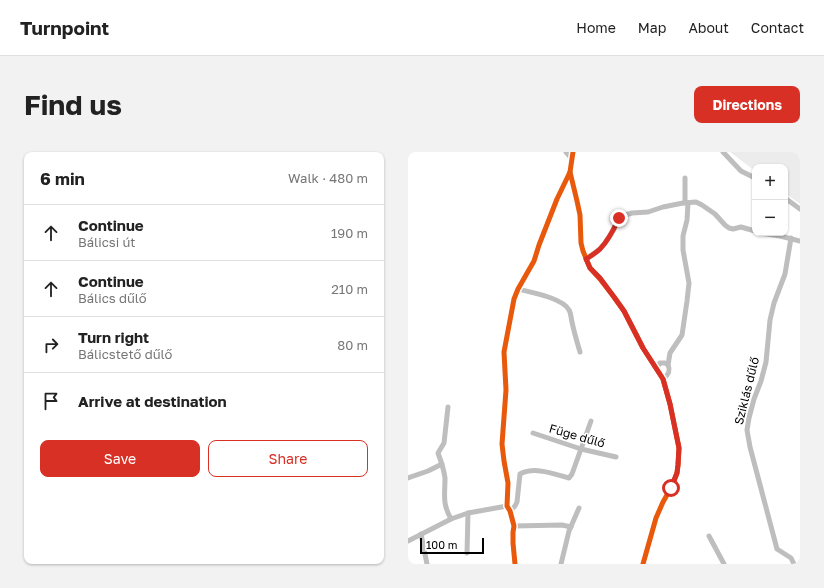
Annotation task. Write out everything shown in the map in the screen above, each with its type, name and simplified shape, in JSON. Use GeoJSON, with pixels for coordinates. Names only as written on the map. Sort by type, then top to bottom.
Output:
{"type":"FeatureCollection","features":[{"type":"Feature","properties":{"kind":"street"},"geometry":{"type":"LineString","coordinates":[[566,152],[572,159]]}},
{"type":"Feature","properties":{"kind":"street"},"geometry":{"type":"LineString","coordinates":[[515,564],[513,543],[514,526],[510,511],[506,506],[508,483],[502,444],[506,390],[504,352],[511,312],[518,290],[534,261],[539,245],[570,172],[573,152]]}},
{"type":"Feature","properties":{"kind":"street"},"geometry":{"type":"LineString","coordinates":[[723,152],[741,171],[752,176]]}},
{"type":"Feature","properties":{"kind":"street"},"geometry":{"type":"LineString","coordinates":[[570,172],[580,216],[581,243],[586,259],[590,268],[600,278],[621,306],[643,348],[663,379],[679,448],[677,473],[656,518],[643,564]]}},
{"type":"Feature","properties":{"kind":"street"},"geometry":{"type":"LineString","coordinates":[[663,379],[669,372],[668,365],[670,353],[682,335],[687,301],[688,283],[683,250],[683,236],[687,220],[685,178]]}},
{"type":"Feature","properties":{"kind":"street"},"geometry":{"type":"LineString","coordinates":[[788,200],[800,209]]}},
{"type":"Feature","properties":{"kind":"street"},"geometry":{"type":"LineString","coordinates":[[586,259],[600,249],[605,243],[619,218],[632,213],[648,212],[663,207],[696,202],[715,214],[724,226],[733,229],[741,227],[752,230]]}},
{"type":"Feature","properties":{"kind":"street"},"geometry":{"type":"LineString","coordinates":[[779,236],[800,241]]}},
{"type":"Feature","properties":{"kind":"street","name":"Sziklás dűlő"},"geometry":{"type":"LineString","coordinates":[[791,238],[785,274],[774,303],[770,320],[766,362],[762,381],[754,399],[747,430],[750,447],[777,549],[791,558],[794,564]]}},
{"type":"Feature","properties":{"kind":"street"},"geometry":{"type":"LineString","coordinates":[[518,290],[538,293],[559,302],[568,308],[580,352]]}},
{"type":"Feature","properties":{"kind":"street"},"geometry":{"type":"LineString","coordinates":[[656,369],[660,363],[665,363],[668,365]]}},
{"type":"Feature","properties":{"kind":"street"},"geometry":{"type":"LineString","coordinates":[[448,407],[444,443],[438,453],[445,478],[444,487],[447,512],[451,520]]}},
{"type":"Feature","properties":{"kind":"street"},"geometry":{"type":"LineString","coordinates":[[510,511],[517,502],[520,474],[526,471],[542,471],[569,478],[572,474],[591,421]]}},
{"type":"Feature","properties":{"kind":"street","name":"Füge dűlő"},"geometry":{"type":"LineString","coordinates":[[533,433],[581,449],[616,457]]}},
{"type":"Feature","properties":{"kind":"street"},"geometry":{"type":"LineString","coordinates":[[408,478],[442,464]]}},
{"type":"Feature","properties":{"kind":"street"},"geometry":{"type":"LineString","coordinates":[[408,541],[468,512],[506,506]]}},
{"type":"Feature","properties":{"kind":"street"},"geometry":{"type":"LineString","coordinates":[[561,564],[570,527],[579,508]]}},
{"type":"Feature","properties":{"kind":"street"},"geometry":{"type":"LineString","coordinates":[[467,553],[468,512]]}},
{"type":"Feature","properties":{"kind":"street"},"geometry":{"type":"LineString","coordinates":[[514,526],[562,525],[570,527]]}},
{"type":"Feature","properties":{"kind":"street"},"geometry":{"type":"LineString","coordinates":[[421,534],[427,564]]}},
{"type":"Feature","properties":{"kind":"street"},"geometry":{"type":"LineString","coordinates":[[709,536],[724,564]]}},
{"type":"Feature","properties":{"kind":"shaded area"},"geometry":{"type":"Polygon","coordinates":[[[730,152],[800,152],[800,204],[788,195],[788,164],[752,164],[752,169],[730,152]]]}},
{"type":"Feature","properties":{"kind":"cycle path"},"geometry":{"type":"LineString","coordinates":[[573,152],[570,172],[580,215],[581,243],[583,251],[590,268],[624,311],[643,348],[663,379],[679,448],[677,473],[656,518],[643,564]]}},
{"type":"Feature","properties":{"kind":"cycle path"},"geometry":{"type":"LineString","coordinates":[[515,564],[513,543],[514,526],[507,506],[508,483],[502,444],[506,390],[504,352],[514,299],[534,261],[557,199],[570,172]]}},
{"type":"Feature","properties":{"kind":"route"},"geometry":{"type":"LineString","coordinates":[[619,218],[605,243],[600,249],[586,259],[590,268],[600,278],[624,311],[643,348],[663,379],[679,448],[677,473],[671,488]]}}]}
